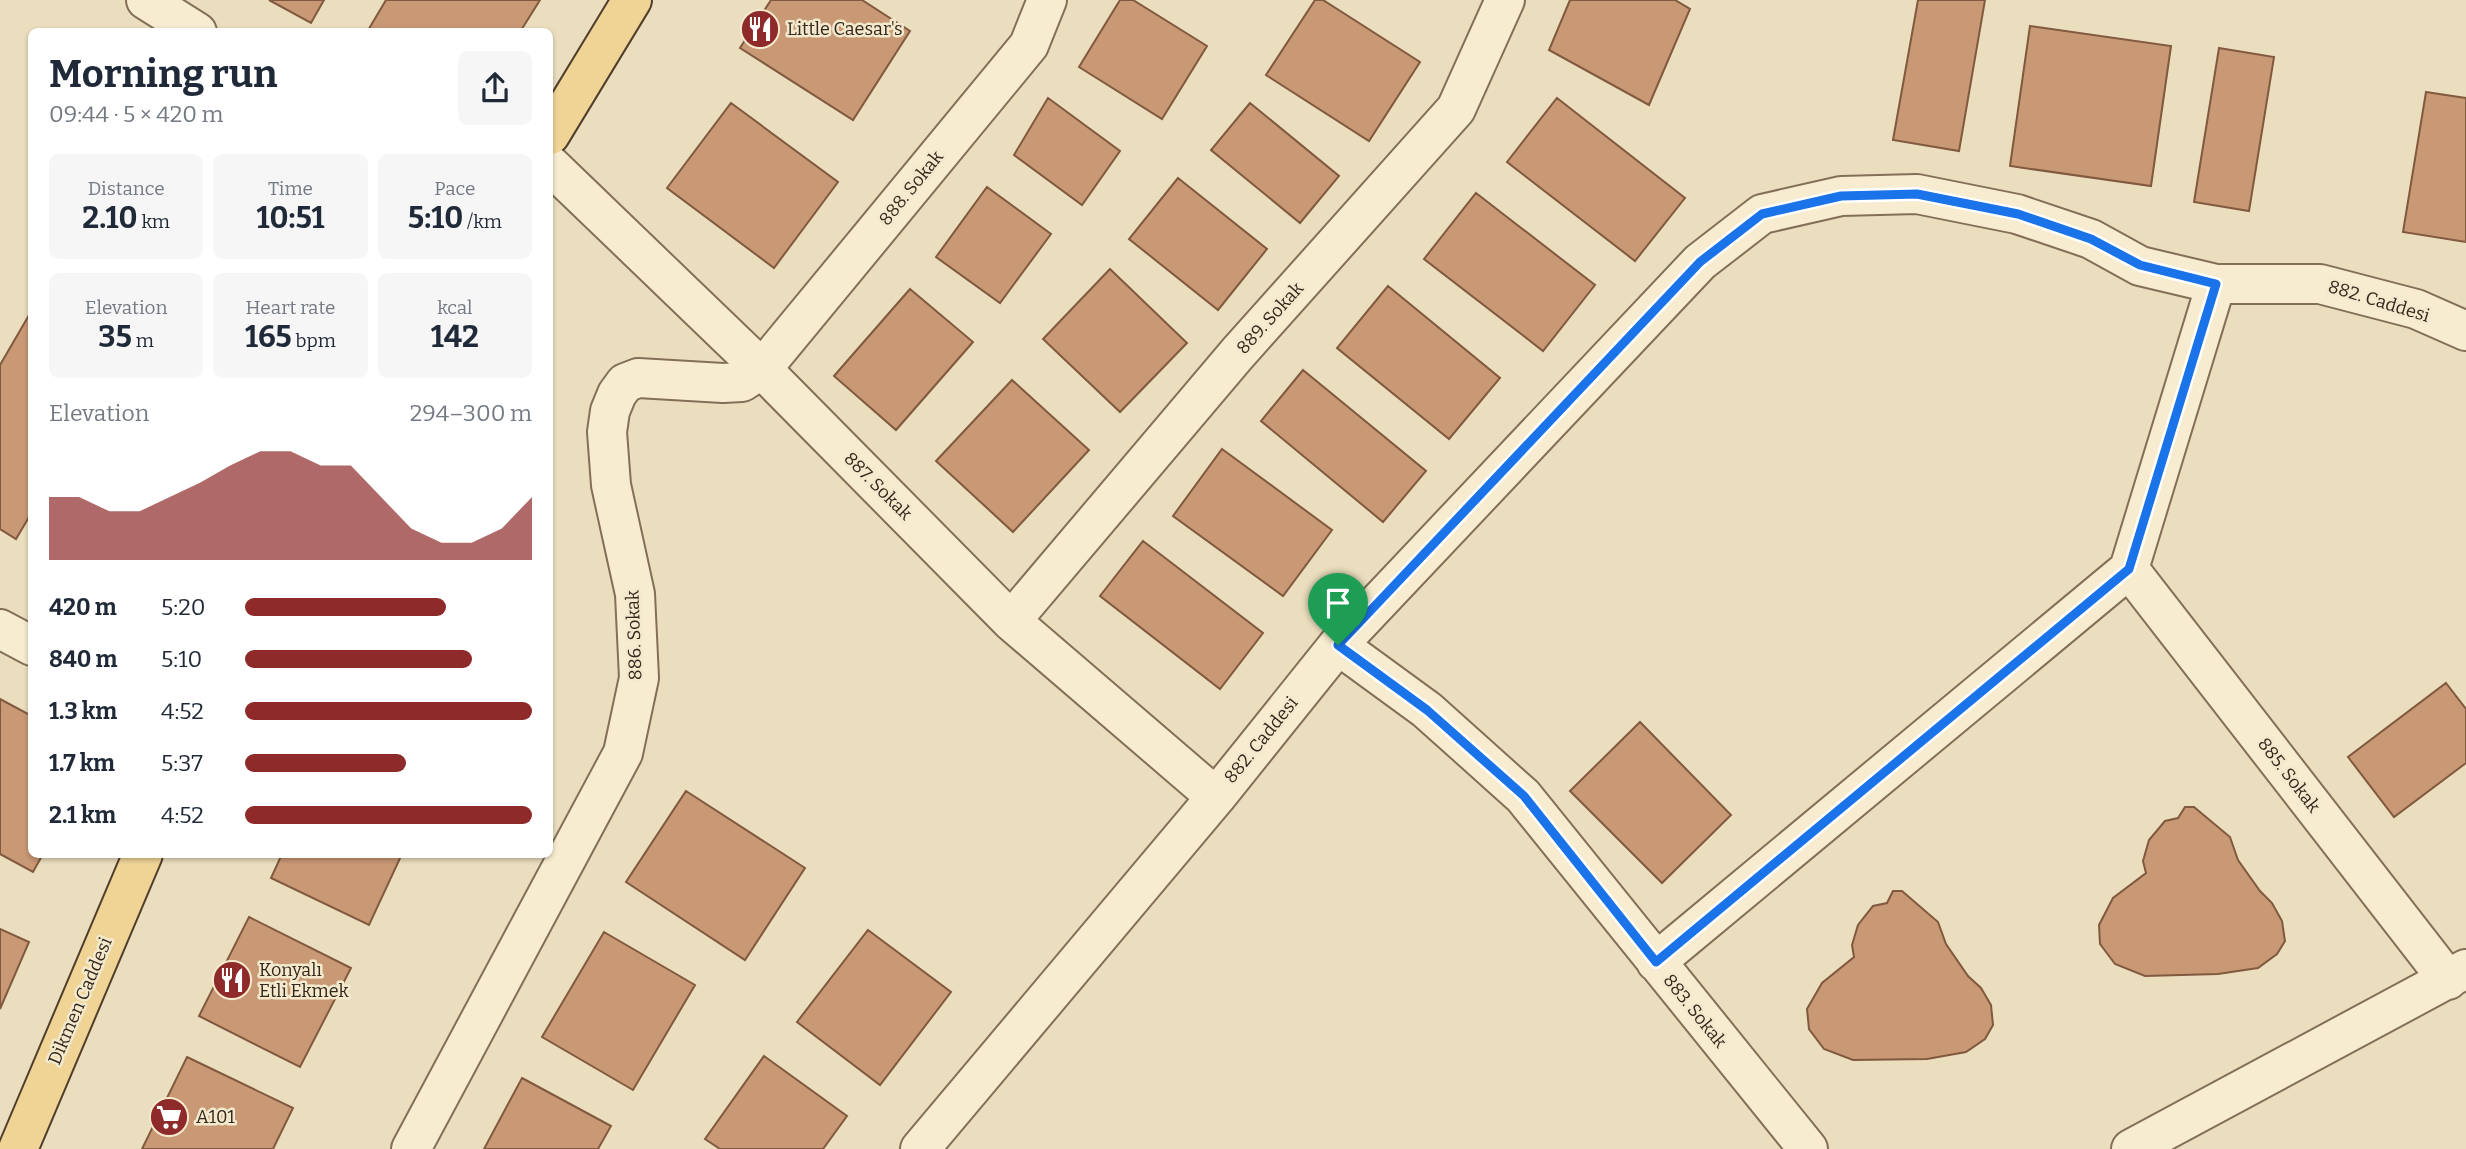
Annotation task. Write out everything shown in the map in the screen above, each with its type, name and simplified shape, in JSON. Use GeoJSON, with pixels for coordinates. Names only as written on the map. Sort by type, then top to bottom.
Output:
{"type":"FeatureCollection","features":[{"type":"Feature","properties":{"kind":"main road"},"geometry":{"type":"LineString","coordinates":[[553,130],[632,0]]}},
{"type":"Feature","properties":{"kind":"main road","name":"Dikmen Caddesi"},"geometry":{"type":"LineString","coordinates":[[18,1149],[141,858]]}},
{"type":"Feature","properties":{"kind":"street"},"geometry":{"type":"LineString","coordinates":[[146,0],[191,28]]}},
{"type":"Feature","properties":{"kind":"street","name":"888. Sokak"},"geometry":{"type":"LineString","coordinates":[[762,369],[1028,45],[1047,0]]}},
{"type":"Feature","properties":{"kind":"street","name":"889. Sokak"},"geometry":{"type":"LineString","coordinates":[[1011,621],[1237,354],[1456,108],[1505,0]]}},
{"type":"Feature","properties":{"kind":"street","name":"887. Sokak"},"geometry":{"type":"LineString","coordinates":[[553,169],[762,369],[1011,621],[1216,797]]}},
{"type":"Feature","properties":{"kind":"street","name":"882. Caddesi"},"geometry":{"type":"LineString","coordinates":[[919,1149],[1216,797],[1338,645],[1700,262],[1762,214],[1841,196],[1917,194],[2018,214],[2091,239],[2140,265],[2216,284],[2320,284],[2416,309],[2466,331]]}},
{"type":"Feature","properties":{"kind":"street"},"geometry":{"type":"LineString","coordinates":[[1656,962],[2129,569],[2216,284]]}},
{"type":"Feature","properties":{"kind":"street","name":"886. Sokak"},"geometry":{"type":"LineString","coordinates":[[411,1149],[623,753],[639,678],[635,594],[610,472],[607,432],[610,411],[617,394],[625,383],[638,378],[742,382],[762,369]]}},
{"type":"Feature","properties":{"kind":"street","name":"885. Sokak"},"geometry":{"type":"LineString","coordinates":[[2129,569],[2457,975]]}},
{"type":"Feature","properties":{"kind":"street"},"geometry":{"type":"LineString","coordinates":[[0,629],[28,644]]}},
{"type":"Feature","properties":{"kind":"street","name":"883. Sokak"},"geometry":{"type":"LineString","coordinates":[[1338,645],[1427,710],[1524,796],[1808,1149]]}},
{"type":"Feature","properties":{"kind":"street"},"geometry":{"type":"LineString","coordinates":[[2131,1149],[2457,975]]}},
{"type":"Feature","properties":{"kind":"building"},"geometry":{"type":"Polygon","coordinates":[[[269,0],[324,0],[311,23],[269,0]]]}},
{"type":"Feature","properties":{"kind":"building"},"geometry":{"type":"Polygon","coordinates":[[[386,0],[540,0],[522,28],[369,28],[386,0]]]}},
{"type":"Feature","properties":{"kind":"building"},"geometry":{"type":"Polygon","coordinates":[[[771,0],[862,0],[910,31],[853,120],[740,48],[771,0]]]}},
{"type":"Feature","properties":{"kind":"building"},"geometry":{"type":"Polygon","coordinates":[[[1120,0],[1133,0],[1207,46],[1162,119],[1079,67],[1120,0]]]}},
{"type":"Feature","properties":{"kind":"building"},"geometry":{"type":"Polygon","coordinates":[[[1315,0],[1323,0],[1420,62],[1369,141],[1266,75],[1315,0]]]}},
{"type":"Feature","properties":{"kind":"building"},"geometry":{"type":"Polygon","coordinates":[[[1570,0],[1675,0],[1690,9],[1649,105],[1549,50],[1570,0]]]}},
{"type":"Feature","properties":{"kind":"building"},"geometry":{"type":"Polygon","coordinates":[[[1918,0],[1985,0],[1959,151],[1893,140],[1918,0]]]}},
{"type":"Feature","properties":{"kind":"building"},"geometry":{"type":"Polygon","coordinates":[[[2030,26],[2171,46],[2151,186],[2010,166],[2030,26]]]}},
{"type":"Feature","properties":{"kind":"building"},"geometry":{"type":"Polygon","coordinates":[[[2219,48],[2274,57],[2249,211],[2194,202],[2219,48]]]}},
{"type":"Feature","properties":{"kind":"building"},"geometry":{"type":"Polygon","coordinates":[[[2426,92],[2466,98],[2466,242],[2403,232],[2426,92]]]}},
{"type":"Feature","properties":{"kind":"building"},"geometry":{"type":"Polygon","coordinates":[[[1048,98],[1120,151],[1082,205],[1014,155],[1048,98]]]}},
{"type":"Feature","properties":{"kind":"building"},"geometry":{"type":"Polygon","coordinates":[[[1557,98],[1685,198],[1635,261],[1507,162],[1557,98]]]}},
{"type":"Feature","properties":{"kind":"building"},"geometry":{"type":"Polygon","coordinates":[[[731,103],[838,182],[774,268],[667,188],[731,103]]]}},
{"type":"Feature","properties":{"kind":"building"},"geometry":{"type":"Polygon","coordinates":[[[1250,103],[1339,176],[1300,223],[1211,150],[1250,103]]]}},
{"type":"Feature","properties":{"kind":"building"},"geometry":{"type":"Polygon","coordinates":[[[1178,178],[1267,249],[1218,310],[1129,239],[1178,178]]]}},
{"type":"Feature","properties":{"kind":"building"},"geometry":{"type":"Polygon","coordinates":[[[987,187],[1051,234],[1000,303],[936,257],[987,187]]]}},
{"type":"Feature","properties":{"kind":"building"},"geometry":{"type":"Polygon","coordinates":[[[1476,193],[1595,285],[1543,351],[1424,259],[1476,193]]]}},
{"type":"Feature","properties":{"kind":"building"},"geometry":{"type":"Polygon","coordinates":[[[1110,269],[1187,343],[1120,412],[1043,339],[1110,269]]]}},
{"type":"Feature","properties":{"kind":"building"},"geometry":{"type":"Polygon","coordinates":[[[1388,286],[1500,378],[1449,439],[1337,348],[1388,286]]]}},
{"type":"Feature","properties":{"kind":"building"},"geometry":{"type":"Polygon","coordinates":[[[910,289],[973,342],[896,430],[834,376],[910,289]]]}},
{"type":"Feature","properties":{"kind":"building"},"geometry":{"type":"Polygon","coordinates":[[[28,317],[28,519],[16,539],[0,529],[0,365],[28,317]]]}},
{"type":"Feature","properties":{"kind":"building"},"geometry":{"type":"Polygon","coordinates":[[[1303,370],[1426,471],[1383,522],[1261,421],[1303,370]]]}},
{"type":"Feature","properties":{"kind":"building"},"geometry":{"type":"Polygon","coordinates":[[[1012,380],[1089,450],[1013,532],[936,461],[1012,380]]]}},
{"type":"Feature","properties":{"kind":"building"},"geometry":{"type":"Polygon","coordinates":[[[1222,449],[1332,530],[1283,596],[1173,516],[1222,449]]]}},
{"type":"Feature","properties":{"kind":"building"},"geometry":{"type":"Polygon","coordinates":[[[1143,541],[1263,633],[1220,689],[1100,596],[1143,541]]]}},
{"type":"Feature","properties":{"kind":"building"},"geometry":{"type":"Polygon","coordinates":[[[2446,683],[2466,709],[2466,763],[2394,817],[2348,757],[2446,683]]]}},
{"type":"Feature","properties":{"kind":"building"},"geometry":{"type":"Polygon","coordinates":[[[0,699],[28,714],[28,858],[41,858],[33,872],[0,854],[0,699]]]}},
{"type":"Feature","properties":{"kind":"building"},"geometry":{"type":"Polygon","coordinates":[[[1640,722],[1731,815],[1662,883],[1570,791],[1640,722]]]}},
{"type":"Feature","properties":{"kind":"building"},"geometry":{"type":"Polygon","coordinates":[[[686,791],[805,868],[745,960],[626,882],[686,791]]]}},
{"type":"Feature","properties":{"kind":"building"},"geometry":{"type":"Polygon","coordinates":[[[2185,807],[2194,807],[2230,837],[2238,860],[2272,903],[2282,921],[2285,941],[2277,954],[2258,968],[2218,974],[2145,976],[2115,964],[2100,944],[2099,925],[2113,898],[2146,873],[2143,861],[2149,840],[2165,821],[2178,818],[2185,807]]]}},
{"type":"Feature","properties":{"kind":"building"},"geometry":{"type":"Polygon","coordinates":[[[280,858],[400,858],[369,925],[271,878],[280,858]]]}},
{"type":"Feature","properties":{"kind":"building"},"geometry":{"type":"Polygon","coordinates":[[[1893,891],[1902,891],[1938,922],[1946,944],[1991,1005],[1993,1025],[1985,1039],[1966,1052],[1927,1059],[1853,1060],[1824,1049],[1809,1029],[1807,1009],[1822,983],[1854,957],[1852,945],[1858,925],[1873,906],[1887,903],[1893,891]]]}},
{"type":"Feature","properties":{"kind":"building"},"geometry":{"type":"Polygon","coordinates":[[[249,917],[351,968],[300,1067],[199,1016],[249,917]]]}},
{"type":"Feature","properties":{"kind":"building"},"geometry":{"type":"Polygon","coordinates":[[[0,929],[29,942],[0,1009],[0,929]]]}},
{"type":"Feature","properties":{"kind":"building"},"geometry":{"type":"Polygon","coordinates":[[[868,930],[951,992],[880,1085],[797,1022],[868,930]]]}},
{"type":"Feature","properties":{"kind":"building"},"geometry":{"type":"Polygon","coordinates":[[[604,932],[695,985],[633,1090],[542,1037],[604,932]]]}},
{"type":"Feature","properties":{"kind":"building"},"geometry":{"type":"Polygon","coordinates":[[[764,1056],[847,1116],[823,1149],[720,1149],[705,1139],[764,1056]]]}},
{"type":"Feature","properties":{"kind":"building"},"geometry":{"type":"Polygon","coordinates":[[[187,1057],[293,1108],[273,1149],[142,1149],[187,1057]]]}},
{"type":"Feature","properties":{"kind":"building"},"geometry":{"type":"Polygon","coordinates":[[[522,1078],[611,1126],[598,1149],[484,1149],[522,1078]]]}},
{"type":"Feature","properties":{"kind":"place","name":"Little Caesar's"},"geometry":{"type":"Point","coordinates":[760,29]}},
{"type":"Feature","properties":{"kind":"place","name":"Konyalı Etli Ekmek"},"geometry":{"type":"Point","coordinates":[232,980]}},
{"type":"Feature","properties":{"kind":"place","name":"A101"},"geometry":{"type":"Point","coordinates":[169,1117]}},
{"type":"Feature","properties":{"kind":"route"},"geometry":{"type":"LineString","coordinates":[[1917,194],[2018,214],[2091,239],[2140,265],[2216,284],[2129,569],[1656,962],[1524,796],[1427,710],[1338,645],[1700,262],[1762,214],[1841,196],[1917,194]]}}]}
